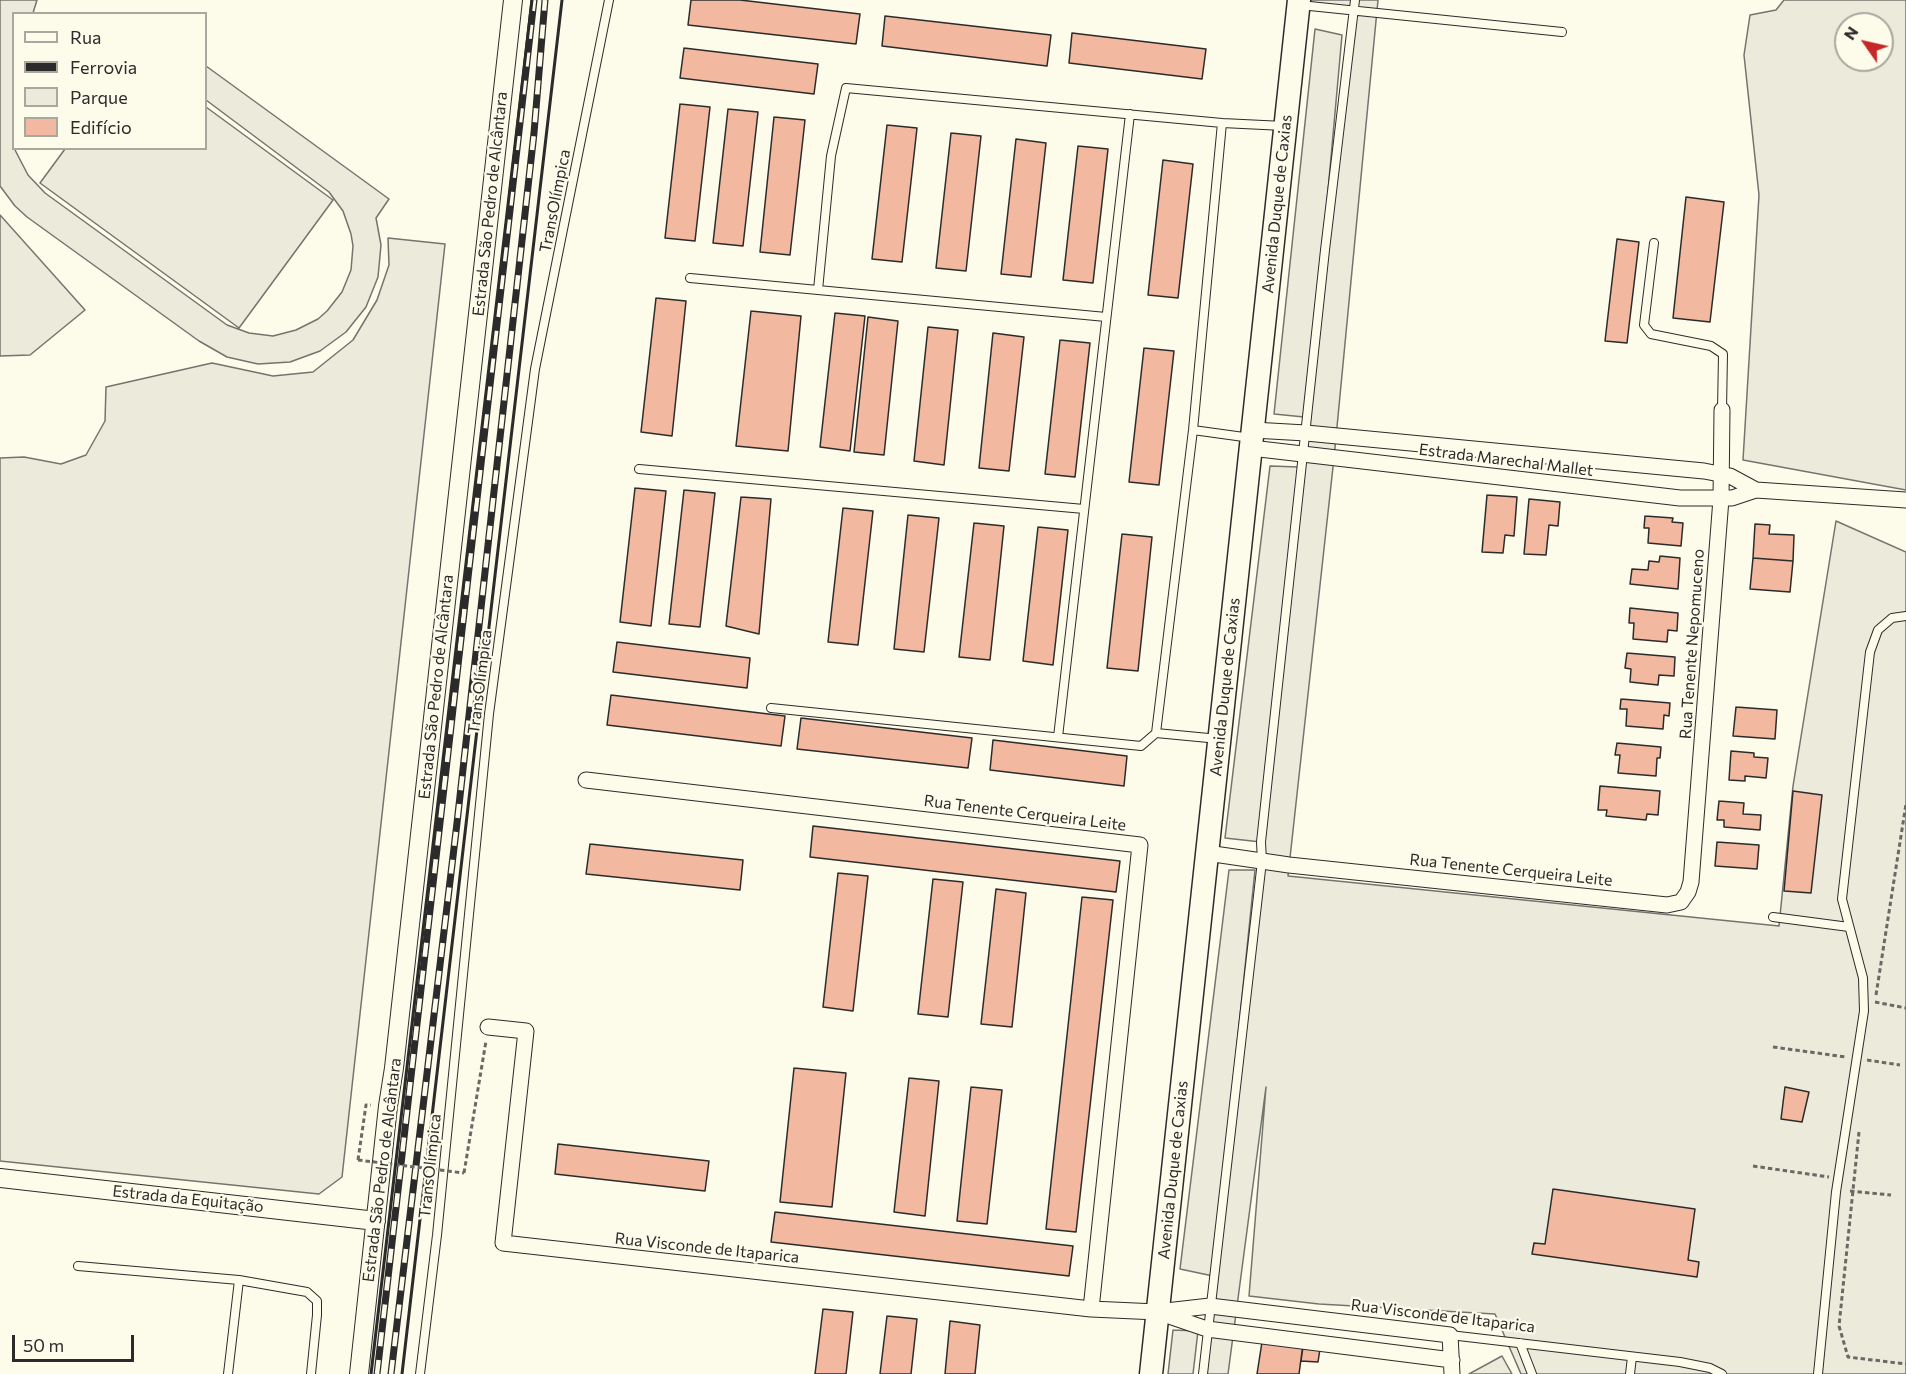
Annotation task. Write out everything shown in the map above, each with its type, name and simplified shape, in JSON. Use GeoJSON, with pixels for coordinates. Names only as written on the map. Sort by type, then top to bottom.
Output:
{"type":"FeatureCollection","features":[{"type":"Feature","properties":{"kind":"main road","name":"Avenida Duque de Caxias"},"geometry":{"type":"LineString","coordinates":[[1151,1374],[1298,2]]}},
{"type":"Feature","properties":{"kind":"street","name":"Estrada São Pedro de Alcântara"},"geometry":{"type":"LineString","coordinates":[[359,1374],[513,0]]}},
{"type":"Feature","properties":{"kind":"street","name":"Rua Tenente Nepomuceno"},"geometry":{"type":"LineString","coordinates":[[1691,882],[1721,499],[1722,410]]}},
{"type":"Feature","properties":{"kind":"street","name":"Estrada Marechal Mallet"},"geometry":{"type":"LineString","coordinates":[[1252,439],[1306,433],[1722,473],[1756,490]]}},
{"type":"Feature","properties":{"kind":"street","name":"Estrada Marechal Mallet"},"geometry":{"type":"LineString","coordinates":[[1252,439],[1303,454],[1680,498],[1732,498],[1756,490],[1906,500]]}},
{"type":"Feature","properties":{"kind":"street"},"geometry":{"type":"LineString","coordinates":[[1517,479],[1521,454]]}},
{"type":"Feature","properties":{"kind":"street","name":"Rua Tenente Cerqueira Leite"},"geometry":{"type":"LineString","coordinates":[[586,780],[1140,845],[1091,1309]]}},
{"type":"Feature","properties":{"kind":"street","name":"Rua Tenente Cerqueira Leite"},"geometry":{"type":"LineString","coordinates":[[1208,853],[1262,861],[1667,905],[1681,902],[1691,882]]}},
{"type":"Feature","properties":{"kind":"street","name":"Rua Visconde de Itaparica"},"geometry":{"type":"LineString","coordinates":[[488,1027],[526,1031],[503,1243],[1091,1309],[1158,1312],[1210,1306],[1450,1335]]}},
{"type":"Feature","properties":{"kind":"street","name":"Estrada da Equitação"},"geometry":{"type":"LineString","coordinates":[[0,1178],[376,1221]]}},
{"type":"Feature","properties":{"kind":"street","name":"Rua Visconde de Itaparica"},"geometry":{"type":"LineString","coordinates":[[1158,1312],[1208,1329],[1452,1367]]}},
{"type":"Feature","properties":{"kind":"street"},"geometry":{"type":"LineString","coordinates":[[1450,1335],[1452,1367]]}},
{"type":"Feature","properties":{"kind":"lane","name":"TransOlímpica"},"geometry":{"type":"LineString","coordinates":[[420,1374],[437,1235],[489,714],[535,369],[609,0]]}},
{"type":"Feature","properties":{"kind":"lane"},"geometry":{"type":"LineString","coordinates":[[1203,1374],[1262,861],[1263,831],[1325,250],[1355,0]]}},
{"type":"Feature","properties":{"kind":"lane"},"geometry":{"type":"LineString","coordinates":[[1298,2],[1562,32]]}},
{"type":"Feature","properties":{"kind":"lane"},"geometry":{"type":"LineString","coordinates":[[818,290],[831,156],[846,88],[1222,123],[1286,126]]}},
{"type":"Feature","properties":{"kind":"lane"},"geometry":{"type":"LineString","coordinates":[[1058,737],[1130,114]]}},
{"type":"Feature","properties":{"kind":"lane"},"geometry":{"type":"LineString","coordinates":[[771,708],[1141,746],[1156,733],[1193,430],[1222,123]]}},
{"type":"Feature","properties":{"kind":"lane"},"geometry":{"type":"LineString","coordinates":[[1654,243],[1644,325],[1651,334],[1711,346],[1723,354],[1722,410]]}},
{"type":"Feature","properties":{"kind":"lane"},"geometry":{"type":"LineString","coordinates":[[690,278],[1106,317]]}},
{"type":"Feature","properties":{"kind":"lane"},"geometry":{"type":"LineString","coordinates":[[1193,430],[1252,439]]}},
{"type":"Feature","properties":{"kind":"lane"},"geometry":{"type":"LineString","coordinates":[[639,470],[1084,509]]}},
{"type":"Feature","properties":{"kind":"lane"},"geometry":{"type":"LineString","coordinates":[[1818,1374],[1836,1192],[1865,994],[1863,978],[1842,899],[1870,652],[1878,630],[1892,618],[1906,616]]}},
{"type":"Feature","properties":{"kind":"lane"},"geometry":{"type":"LineString","coordinates":[[1156,733],[1220,739]]}},
{"type":"Feature","properties":{"kind":"lane"},"geometry":{"type":"LineString","coordinates":[[1773,917],[1849,927]]}},
{"type":"Feature","properties":{"kind":"lane"},"geometry":{"type":"LineString","coordinates":[[78,1266],[239,1280],[307,1292],[317,1301],[311,1374]]}},
{"type":"Feature","properties":{"kind":"lane"},"geometry":{"type":"LineString","coordinates":[[228,1374],[239,1280]]}},
{"type":"Feature","properties":{"kind":"lane","name":"Rua Visconde de Itaparica"},"geometry":{"type":"LineString","coordinates":[[1450,1335],[1680,1362],[1710,1368],[1722,1374]]}},
{"type":"Feature","properties":{"kind":"lane"},"geometry":{"type":"LineString","coordinates":[[1520,1343],[1532,1374]]}},
{"type":"Feature","properties":{"kind":"lane"},"geometry":{"type":"LineString","coordinates":[[1630,1374],[1632,1357]]}},
{"type":"Feature","properties":{"kind":"path"},"geometry":{"type":"LineString","coordinates":[[1874,1011],[1906,804]]}},
{"type":"Feature","properties":{"kind":"path"},"geometry":{"type":"LineString","coordinates":[[1875,1002],[1906,1008]]}},
{"type":"Feature","properties":{"kind":"path"},"geometry":{"type":"LineString","coordinates":[[366,1105],[358,1160],[464,1173],[488,1027]]}},
{"type":"Feature","properties":{"kind":"path"},"geometry":{"type":"LineString","coordinates":[[1773,1047],[1900,1065]]}},
{"type":"Feature","properties":{"kind":"path"},"geometry":{"type":"LineString","coordinates":[[1867,1060],[1868,1050]]}},
{"type":"Feature","properties":{"kind":"path"},"geometry":{"type":"LineString","coordinates":[[1859,1131],[1839,1326],[1848,1357],[1906,1364]]}},
{"type":"Feature","properties":{"kind":"path"},"geometry":{"type":"LineString","coordinates":[[1753,1166],[1839,1178]]}},
{"type":"Feature","properties":{"kind":"path"},"geometry":{"type":"LineString","coordinates":[[1836,1192],[1852,1191],[1891,1195]]}},
{"type":"Feature","properties":{"kind":"green space"},"geometry":{"type":"Polygon","coordinates":[[[0,0],[37,0],[33,12],[12,12],[12,150],[15,150],[28,175],[45,193],[227,325],[249,333],[273,336],[296,330],[318,319],[342,292],[351,270],[353,246],[343,211],[329,192],[207,101],[207,67],[389,199],[376,218],[381,245],[378,277],[366,307],[346,332],[320,351],[290,362],[258,364],[227,357],[199,341],[27,217],[15,206],[0,186],[0,0]]]}},
{"type":"Feature","properties":{"kind":"green space"},"geometry":{"type":"Polygon","coordinates":[[[1299,0],[1378,0],[1334,458],[1288,876],[1779,926],[1793,786],[1836,521],[1906,552],[1906,1374],[1521,1374],[1495,1314],[1319,1304],[1249,1296],[1266,1087],[1228,1374],[1203,1374],[1213,1276],[1180,1269],[1229,870],[1255,870],[1226,1152],[1261,842],[1225,838],[1270,466],[1299,467],[1304,417],[1274,414],[1315,29],[1342,35],[1319,291],[1354,11],[1298,5],[1299,0]]]}},
{"type":"Feature","properties":{"kind":"green space"},"geometry":{"type":"Polygon","coordinates":[[[1784,0],[1906,0],[1906,490],[1743,460],[1759,195],[1744,55],[1750,15],[1776,10],[1784,0]]]}},
{"type":"Feature","properties":{"kind":"green space"},"geometry":{"type":"Polygon","coordinates":[[[207,108],[333,200],[239,328],[40,183],[64,150],[207,150],[207,108]]]}},
{"type":"Feature","properties":{"kind":"green space"},"geometry":{"type":"Polygon","coordinates":[[[0,215],[85,310],[30,355],[0,356],[0,215]]]}},
{"type":"Feature","properties":{"kind":"green space"},"geometry":{"type":"Polygon","coordinates":[[[388,238],[445,244],[342,1177],[319,1194],[0,1161],[0,458],[24,457],[61,464],[86,455],[105,421],[106,387],[212,363],[273,376],[313,372],[353,340],[377,300],[389,265],[388,238]]]}},
{"type":"Feature","properties":{"kind":"green space"},"geometry":{"type":"Polygon","coordinates":[[[1173,1330],[1198,1331],[1193,1374],[1168,1374],[1173,1330]]]}},
{"type":"Feature","properties":{"kind":"green space"},"geometry":{"type":"Polygon","coordinates":[[[1502,1356],[1512,1374],[1469,1374],[1502,1356]]]}},
{"type":"Feature","properties":{"kind":"building"},"geometry":{"type":"Polygon","coordinates":[[[691,0],[740,0],[860,14],[856,44],[688,25],[691,0]]]}},
{"type":"Feature","properties":{"kind":"building"},"geometry":{"type":"Polygon","coordinates":[[[885,16],[1051,35],[1047,66],[882,46],[885,16]]]}},
{"type":"Feature","properties":{"kind":"building"},"geometry":{"type":"Polygon","coordinates":[[[1072,33],[1206,49],[1202,79],[1069,63],[1072,33]]]}},
{"type":"Feature","properties":{"kind":"building"},"geometry":{"type":"Polygon","coordinates":[[[684,48],[818,64],[814,94],[680,78],[684,48]]]}},
{"type":"Feature","properties":{"kind":"building"},"geometry":{"type":"Polygon","coordinates":[[[680,104],[710,107],[695,241],[665,238],[680,104]]]}},
{"type":"Feature","properties":{"kind":"building"},"geometry":{"type":"Polygon","coordinates":[[[728,109],[758,112],[743,246],[713,243],[728,109]]]}},
{"type":"Feature","properties":{"kind":"building"},"geometry":{"type":"Polygon","coordinates":[[[774,117],[805,120],[790,255],[760,252],[774,117]]]}},
{"type":"Feature","properties":{"kind":"building"},"geometry":{"type":"Polygon","coordinates":[[[887,125],[917,128],[902,262],[872,259],[887,125]]]}},
{"type":"Feature","properties":{"kind":"building"},"geometry":{"type":"Polygon","coordinates":[[[951,133],[981,136],[966,271],[936,268],[951,133]]]}},
{"type":"Feature","properties":{"kind":"building"},"geometry":{"type":"Polygon","coordinates":[[[1016,139],[1046,143],[1031,277],[1001,274],[1016,139]]]}},
{"type":"Feature","properties":{"kind":"building"},"geometry":{"type":"Polygon","coordinates":[[[1078,146],[1108,149],[1093,283],[1063,280],[1078,146]]]}},
{"type":"Feature","properties":{"kind":"building"},"geometry":{"type":"Polygon","coordinates":[[[1163,160],[1193,164],[1178,298],[1148,295],[1163,160]]]}},
{"type":"Feature","properties":{"kind":"building"},"geometry":{"type":"Polygon","coordinates":[[[1686,197],[1724,202],[1710,322],[1673,318],[1686,197]]]}},
{"type":"Feature","properties":{"kind":"building"},"geometry":{"type":"Polygon","coordinates":[[[1617,239],[1639,242],[1627,343],[1605,341],[1617,239]]]}},
{"type":"Feature","properties":{"kind":"building"},"geometry":{"type":"Polygon","coordinates":[[[656,298],[686,301],[672,436],[641,432],[656,298]]]}},
{"type":"Feature","properties":{"kind":"building"},"geometry":{"type":"Polygon","coordinates":[[[751,311],[801,316],[788,451],[736,446],[751,311]]]}},
{"type":"Feature","properties":{"kind":"building"},"geometry":{"type":"Polygon","coordinates":[[[835,313],[865,316],[850,451],[820,447],[835,313]]]}},
{"type":"Feature","properties":{"kind":"building"},"geometry":{"type":"Polygon","coordinates":[[[868,317],[898,321],[884,455],[854,452],[868,317]]]}},
{"type":"Feature","properties":{"kind":"building"},"geometry":{"type":"Polygon","coordinates":[[[928,327],[958,330],[944,465],[914,461],[928,327]]]}},
{"type":"Feature","properties":{"kind":"building"},"geometry":{"type":"Polygon","coordinates":[[[993,333],[1024,337],[1009,471],[979,468],[993,333]]]}},
{"type":"Feature","properties":{"kind":"building"},"geometry":{"type":"Polygon","coordinates":[[[1060,340],[1090,343],[1075,477],[1045,474],[1060,340]]]}},
{"type":"Feature","properties":{"kind":"building"},"geometry":{"type":"Polygon","coordinates":[[[1144,348],[1174,351],[1159,485],[1129,482],[1144,348]]]}},
{"type":"Feature","properties":{"kind":"building"},"geometry":{"type":"Polygon","coordinates":[[[635,488],[666,491],[651,626],[620,622],[635,488]]]}},
{"type":"Feature","properties":{"kind":"building"},"geometry":{"type":"Polygon","coordinates":[[[684,490],[715,493],[700,627],[669,624],[684,490]]]}},
{"type":"Feature","properties":{"kind":"building"},"geometry":{"type":"Polygon","coordinates":[[[1487,495],[1517,497],[1514,536],[1505,535],[1503,553],[1482,552],[1487,495]]]}},
{"type":"Feature","properties":{"kind":"building"},"geometry":{"type":"Polygon","coordinates":[[[741,497],[771,499],[759,634],[726,626],[741,497]]]}},
{"type":"Feature","properties":{"kind":"building"},"geometry":{"type":"Polygon","coordinates":[[[1529,499],[1560,502],[1558,526],[1549,525],[1546,555],[1524,554],[1529,499]]]}},
{"type":"Feature","properties":{"kind":"building"},"geometry":{"type":"Polygon","coordinates":[[[843,508],[873,511],[858,645],[828,642],[843,508]]]}},
{"type":"Feature","properties":{"kind":"building"},"geometry":{"type":"Polygon","coordinates":[[[908,515],[939,518],[924,652],[894,649],[908,515]]]}},
{"type":"Feature","properties":{"kind":"building"},"geometry":{"type":"Polygon","coordinates":[[[1645,516],[1673,518],[1672,522],[1683,523],[1681,546],[1648,543],[1649,528],[1644,528],[1645,516]]]}},
{"type":"Feature","properties":{"kind":"building"},"geometry":{"type":"Polygon","coordinates":[[[974,523],[1004,526],[990,660],[959,657],[974,523]]]}},
{"type":"Feature","properties":{"kind":"building"},"geometry":{"type":"Polygon","coordinates":[[[1755,524],[1770,525],[1769,534],[1794,535],[1793,561],[1753,558],[1755,524]]]}},
{"type":"Feature","properties":{"kind":"building"},"geometry":{"type":"Polygon","coordinates":[[[1038,527],[1068,530],[1053,665],[1023,661],[1038,527]]]}},
{"type":"Feature","properties":{"kind":"building"},"geometry":{"type":"Polygon","coordinates":[[[1122,534],[1152,537],[1138,671],[1107,668],[1122,534]]]}},
{"type":"Feature","properties":{"kind":"building"},"geometry":{"type":"Polygon","coordinates":[[[1660,556],[1680,558],[1678,589],[1630,584],[1632,569],[1648,570],[1649,561],[1659,562],[1660,556]]]}},
{"type":"Feature","properties":{"kind":"building"},"geometry":{"type":"Polygon","coordinates":[[[1753,558],[1793,561],[1790,592],[1750,589],[1753,558]]]}},
{"type":"Feature","properties":{"kind":"building"},"geometry":{"type":"Polygon","coordinates":[[[1630,608],[1678,613],[1677,631],[1668,630],[1667,642],[1633,639],[1634,623],[1629,623],[1630,608]]]}},
{"type":"Feature","properties":{"kind":"building"},"geometry":{"type":"Polygon","coordinates":[[[617,642],[750,658],[747,688],[613,672],[617,642]]]}},
{"type":"Feature","properties":{"kind":"building"},"geometry":{"type":"Polygon","coordinates":[[[1627,653],[1675,657],[1674,676],[1659,675],[1658,685],[1630,682],[1631,669],[1625,668],[1627,653]]]}},
{"type":"Feature","properties":{"kind":"building"},"geometry":{"type":"Polygon","coordinates":[[[611,695],[785,716],[781,746],[607,725],[611,695]]]}},
{"type":"Feature","properties":{"kind":"building"},"geometry":{"type":"Polygon","coordinates":[[[1621,699],[1670,703],[1669,716],[1664,715],[1663,729],[1626,726],[1627,709],[1620,709],[1621,699]]]}},
{"type":"Feature","properties":{"kind":"building"},"geometry":{"type":"Polygon","coordinates":[[[1736,707],[1777,710],[1775,739],[1733,736],[1736,707]]]}},
{"type":"Feature","properties":{"kind":"building"},"geometry":{"type":"Polygon","coordinates":[[[801,718],[972,738],[968,768],[797,749],[801,718]]]}},
{"type":"Feature","properties":{"kind":"building"},"geometry":{"type":"Polygon","coordinates":[[[993,740],[1127,756],[1124,786],[990,770],[993,740]]]}},
{"type":"Feature","properties":{"kind":"building"},"geometry":{"type":"Polygon","coordinates":[[[1617,743],[1661,747],[1660,758],[1657,758],[1656,776],[1618,773],[1620,755],[1615,755],[1617,743]]]}},
{"type":"Feature","properties":{"kind":"building"},"geometry":{"type":"Polygon","coordinates":[[[1731,751],[1754,753],[1754,757],[1768,758],[1766,778],[1745,776],[1745,781],[1729,780],[1731,751]]]}},
{"type":"Feature","properties":{"kind":"building"},"geometry":{"type":"Polygon","coordinates":[[[1600,786],[1660,791],[1658,815],[1647,814],[1646,820],[1606,816],[1607,810],[1598,810],[1600,786]]]}},
{"type":"Feature","properties":{"kind":"building"},"geometry":{"type":"Polygon","coordinates":[[[1793,791],[1822,795],[1811,893],[1784,891],[1793,791]]]}},
{"type":"Feature","properties":{"kind":"building"},"geometry":{"type":"Polygon","coordinates":[[[1719,801],[1744,803],[1743,814],[1761,815],[1760,830],[1724,827],[1724,820],[1717,820],[1719,801]]]}},
{"type":"Feature","properties":{"kind":"building"},"geometry":{"type":"Polygon","coordinates":[[[813,826],[1120,861],[1116,892],[810,857],[813,826]]]}},
{"type":"Feature","properties":{"kind":"building"},"geometry":{"type":"Polygon","coordinates":[[[1717,842],[1759,845],[1757,869],[1715,866],[1717,842]]]}},
{"type":"Feature","properties":{"kind":"building"},"geometry":{"type":"Polygon","coordinates":[[[590,844],[743,860],[740,890],[586,874],[590,844]]]}},
{"type":"Feature","properties":{"kind":"building"},"geometry":{"type":"Polygon","coordinates":[[[838,873],[868,876],[853,1011],[823,1007],[838,873]]]}},
{"type":"Feature","properties":{"kind":"building"},"geometry":{"type":"Polygon","coordinates":[[[933,879],[963,882],[948,1017],[918,1014],[933,879]]]}},
{"type":"Feature","properties":{"kind":"building"},"geometry":{"type":"Polygon","coordinates":[[[996,889],[1026,893],[1012,1027],[981,1024],[996,889]]]}},
{"type":"Feature","properties":{"kind":"building"},"geometry":{"type":"Polygon","coordinates":[[[1082,897],[1113,900],[1076,1232],[1046,1229],[1082,897]]]}},
{"type":"Feature","properties":{"kind":"building"},"geometry":{"type":"Polygon","coordinates":[[[794,1068],[846,1073],[832,1207],[780,1202],[794,1068]]]}},
{"type":"Feature","properties":{"kind":"building"},"geometry":{"type":"Polygon","coordinates":[[[909,1078],[939,1081],[925,1216],[894,1212],[909,1078]]]}},
{"type":"Feature","properties":{"kind":"building"},"geometry":{"type":"Polygon","coordinates":[[[971,1087],[1002,1090],[987,1224],[957,1221],[971,1087]]]}},
{"type":"Feature","properties":{"kind":"building"},"geometry":{"type":"Polygon","coordinates":[[[1785,1087],[1809,1092],[1802,1122],[1781,1119],[1785,1087]]]}},
{"type":"Feature","properties":{"kind":"building"},"geometry":{"type":"Polygon","coordinates":[[[558,1144],[709,1161],[705,1191],[555,1174],[558,1144]]]}},
{"type":"Feature","properties":{"kind":"building"},"geometry":{"type":"Polygon","coordinates":[[[1553,1189],[1695,1209],[1688,1260],[1699,1262],[1697,1277],[1532,1254],[1534,1243],[1545,1244],[1553,1189]]]}},
{"type":"Feature","properties":{"kind":"building"},"geometry":{"type":"Polygon","coordinates":[[[775,1212],[1073,1246],[1069,1276],[771,1242],[775,1212]]]}},
{"type":"Feature","properties":{"kind":"building"},"geometry":{"type":"Polygon","coordinates":[[[823,1309],[853,1312],[846,1374],[815,1374],[823,1309]]]}},
{"type":"Feature","properties":{"kind":"building"},"geometry":{"type":"Polygon","coordinates":[[[887,1316],[917,1319],[911,1374],[880,1374],[887,1316]]]}},
{"type":"Feature","properties":{"kind":"building"},"geometry":{"type":"Polygon","coordinates":[[[950,1321],[980,1325],[975,1374],[945,1374],[950,1321]]]}},
{"type":"Feature","properties":{"kind":"building"},"geometry":{"type":"Polygon","coordinates":[[[1262,1342],[1303,1344],[1299,1374],[1257,1374],[1262,1342]]]}},
{"type":"Feature","properties":{"kind":"building"},"geometry":{"type":"Polygon","coordinates":[[[1303,1347],[1320,1349],[1318,1362],[1301,1361],[1303,1347]]]}},
{"type":"Feature","properties":{"kind":"railway"},"geometry":{"type":"LineString","coordinates":[[377,1374],[534,0]]}},
{"type":"Feature","properties":{"kind":"railway"},"geometry":{"type":"LineString","coordinates":[[391,1374],[457,823],[534,133],[545,0]]}},
{"type":"Feature","properties":{"kind":"wall"},"geometry":{"type":"LineString","coordinates":[[371,1374],[532,0]]}},
{"type":"Feature","properties":{"kind":"wall"},"geometry":{"type":"LineString","coordinates":[[402,1374],[562,0]]}}]}
